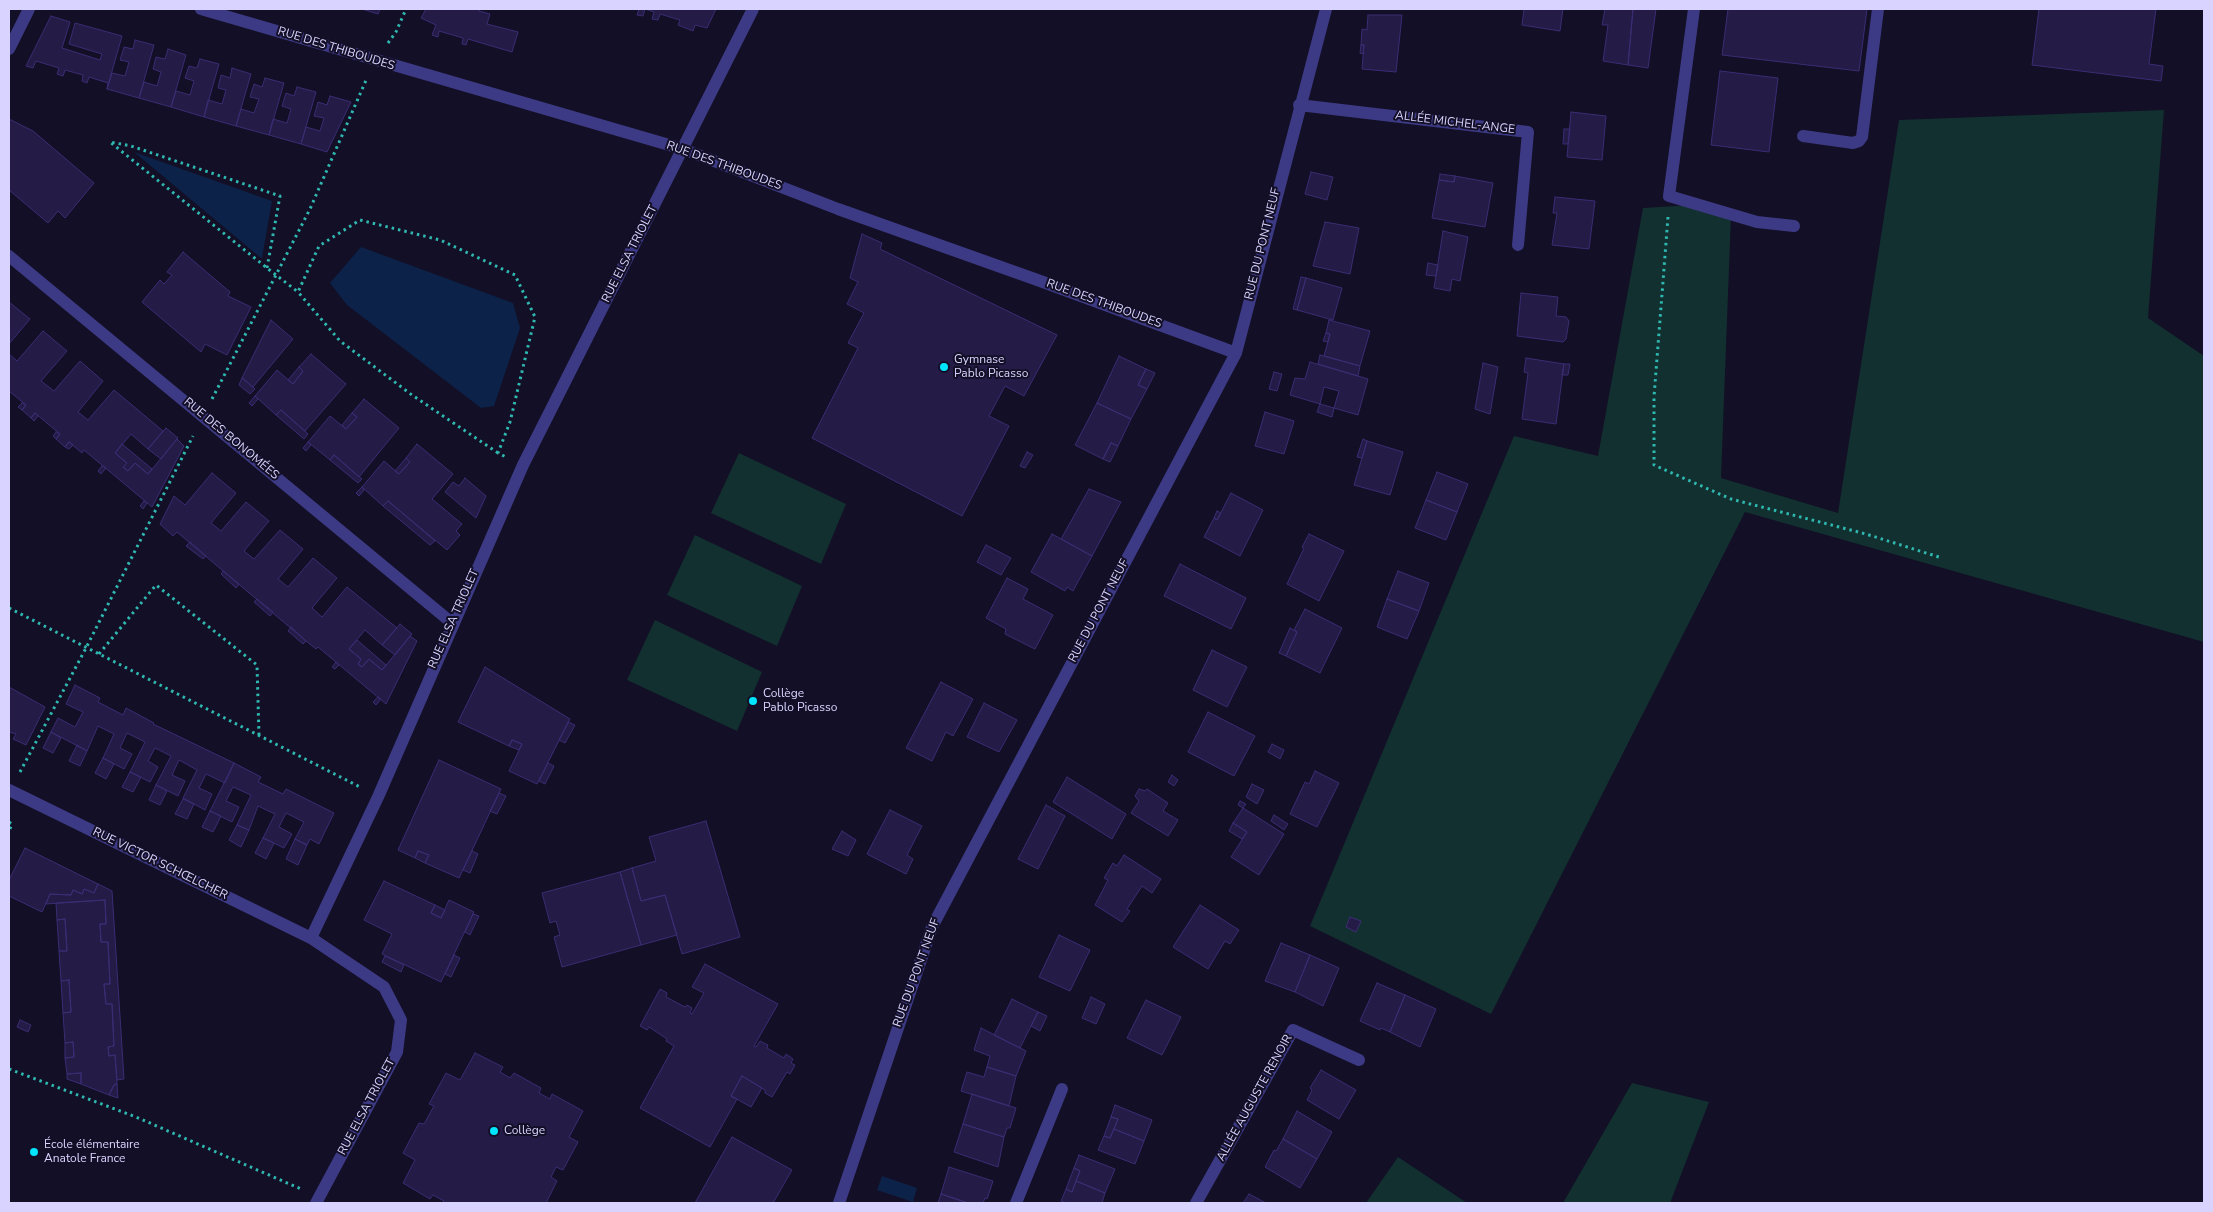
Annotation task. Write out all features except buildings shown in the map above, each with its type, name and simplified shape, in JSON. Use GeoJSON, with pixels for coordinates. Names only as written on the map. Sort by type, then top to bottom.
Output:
{"type":"FeatureCollection","features":[{"type":"Feature","properties":{"kind":"street"},"geometry":{"type":"LineString","coordinates":[[9,49],[29,9]]}},
{"type":"Feature","properties":{"kind":"street","name":"RUE DES THIBOUDES"},"geometry":{"type":"LineString","coordinates":[[201,9],[375,61],[684,149],[838,209],[1236,353]]}},
{"type":"Feature","properties":{"kind":"street","name":"RUE ELSA TRIOLET"},"geometry":{"type":"LineString","coordinates":[[318,1200],[397,1052],[401,1020],[384,987],[311,938],[378,797],[452,623],[523,465],[753,9]]}},
{"type":"Feature","properties":{"kind":"street","name":"RUE DU PONT NEUF"},"geometry":{"type":"LineString","coordinates":[[839,1203],[932,927],[1236,353],[1299,105],[1326,9]]}},
{"type":"Feature","properties":{"kind":"street"},"geometry":{"type":"LineString","coordinates":[[1694,9],[1670,196],[1757,222],[1794,226]]}},
{"type":"Feature","properties":{"kind":"street"},"geometry":{"type":"LineString","coordinates":[[1803,136],[1853,143],[1859,141],[1862,137],[1878,9]]}},
{"type":"Feature","properties":{"kind":"street","name":"ALLÉE MICHEL-ANGE"},"geometry":{"type":"LineString","coordinates":[[1299,105],[1528,132],[1518,245]]}},
{"type":"Feature","properties":{"kind":"street","name":"RUE DES BONOMÉES"},"geometry":{"type":"LineString","coordinates":[[9,256],[452,623]]}},
{"type":"Feature","properties":{"kind":"street","name":"RUE VICTOR SCHŒLCHER"},"geometry":{"type":"LineString","coordinates":[[9,790],[311,938]]}},
{"type":"Feature","properties":{"kind":"street","name":"ALLÉE AUGUSTE RENOIR"},"geometry":{"type":"LineString","coordinates":[[1196,1203],[1293,1030],[1359,1060]]}},
{"type":"Feature","properties":{"kind":"street"},"geometry":{"type":"LineString","coordinates":[[1016,1203],[1062,1089]]}},
{"type":"Feature","properties":{"kind":"path"},"geometry":{"type":"LineString","coordinates":[[9,790],[86,648],[310,208],[375,61],[396,32],[406,9]]}},
{"type":"Feature","properties":{"kind":"path"},"geometry":{"type":"LineString","coordinates":[[267,268],[280,196],[131,146],[110,142],[267,268],[298,292],[340,341],[412,396],[498,454],[523,465]]}},
{"type":"Feature","properties":{"kind":"path"},"geometry":{"type":"LineString","coordinates":[[1670,196],[1654,397],[1654,465],[1731,499],[1866,534],[1942,558]]}},
{"type":"Feature","properties":{"kind":"path"},"geometry":{"type":"LineString","coordinates":[[298,292],[319,246],[360,220],[440,240],[515,275],[535,317],[510,422],[498,454]]}},
{"type":"Feature","properties":{"kind":"path"},"geometry":{"type":"LineString","coordinates":[[99,654],[156,585],[257,665],[259,736]]}},
{"type":"Feature","properties":{"kind":"path"},"geometry":{"type":"LineString","coordinates":[[9,608],[378,797]]}},
{"type":"Feature","properties":{"kind":"path"},"geometry":{"type":"LineString","coordinates":[[9,822],[12,824],[9,830]]}},
{"type":"Feature","properties":{"kind":"path"},"geometry":{"type":"LineString","coordinates":[[9,1069],[136,1117],[318,1200]]}},
{"type":"Feature","properties":{"kind":"green space"},"geometry":{"type":"Polygon","coordinates":[[[2164,110],[2148,318],[2204,356],[2204,642],[1745,512],[1491,1014],[1310,926],[1514,436],[1598,456],[1643,208],[1693,205],[1731,215],[1721,478],[1838,513],[1899,120],[2164,110]]]}},
{"type":"Feature","properties":{"kind":"green space"},"geometry":{"type":"Polygon","coordinates":[[[739,453],[846,504],[821,564],[711,513],[739,453]]]}},
{"type":"Feature","properties":{"kind":"green space"},"geometry":{"type":"Polygon","coordinates":[[[695,535],[802,586],[777,646],[667,595],[695,535]]]}},
{"type":"Feature","properties":{"kind":"green space"},"geometry":{"type":"Polygon","coordinates":[[[655,620],[762,672],[737,731],[627,680],[655,620]]]}},
{"type":"Feature","properties":{"kind":"green space"},"geometry":{"type":"Polygon","coordinates":[[[1632,1083],[1709,1102],[1670,1203],[1563,1203],[1632,1083]]]}},
{"type":"Feature","properties":{"kind":"green space"},"geometry":{"type":"Polygon","coordinates":[[[1398,1157],[1467,1203],[1366,1203],[1398,1157]]]}},
{"type":"Feature","properties":{"kind":"water"},"geometry":{"type":"Polygon","coordinates":[[[134,152],[272,201],[262,258],[261,258],[134,152]]]}},
{"type":"Feature","properties":{"kind":"water"},"geometry":{"type":"Polygon","coordinates":[[[361,247],[513,303],[520,328],[494,406],[481,408],[347,305],[330,283],[361,247]]]}},
{"type":"Feature","properties":{"kind":"water"},"geometry":{"type":"Polygon","coordinates":[[[882,1176],[917,1188],[913,1202],[877,1190],[882,1176]]]}},
{"type":"Feature","properties":{"kind":"place","name":"Gymnase Pablo Picasso"},"geometry":{"type":"Point","coordinates":[944,367]}},
{"type":"Feature","properties":{"kind":"place","name":"Collège Pablo Picasso"},"geometry":{"type":"Point","coordinates":[753,701]}},
{"type":"Feature","properties":{"kind":"place","name":"Collège"},"geometry":{"type":"Point","coordinates":[494,1131]}},
{"type":"Feature","properties":{"kind":"place","name":"École élémentaire Anatole France"},"geometry":{"type":"Point","coordinates":[34,1152]}}]}
